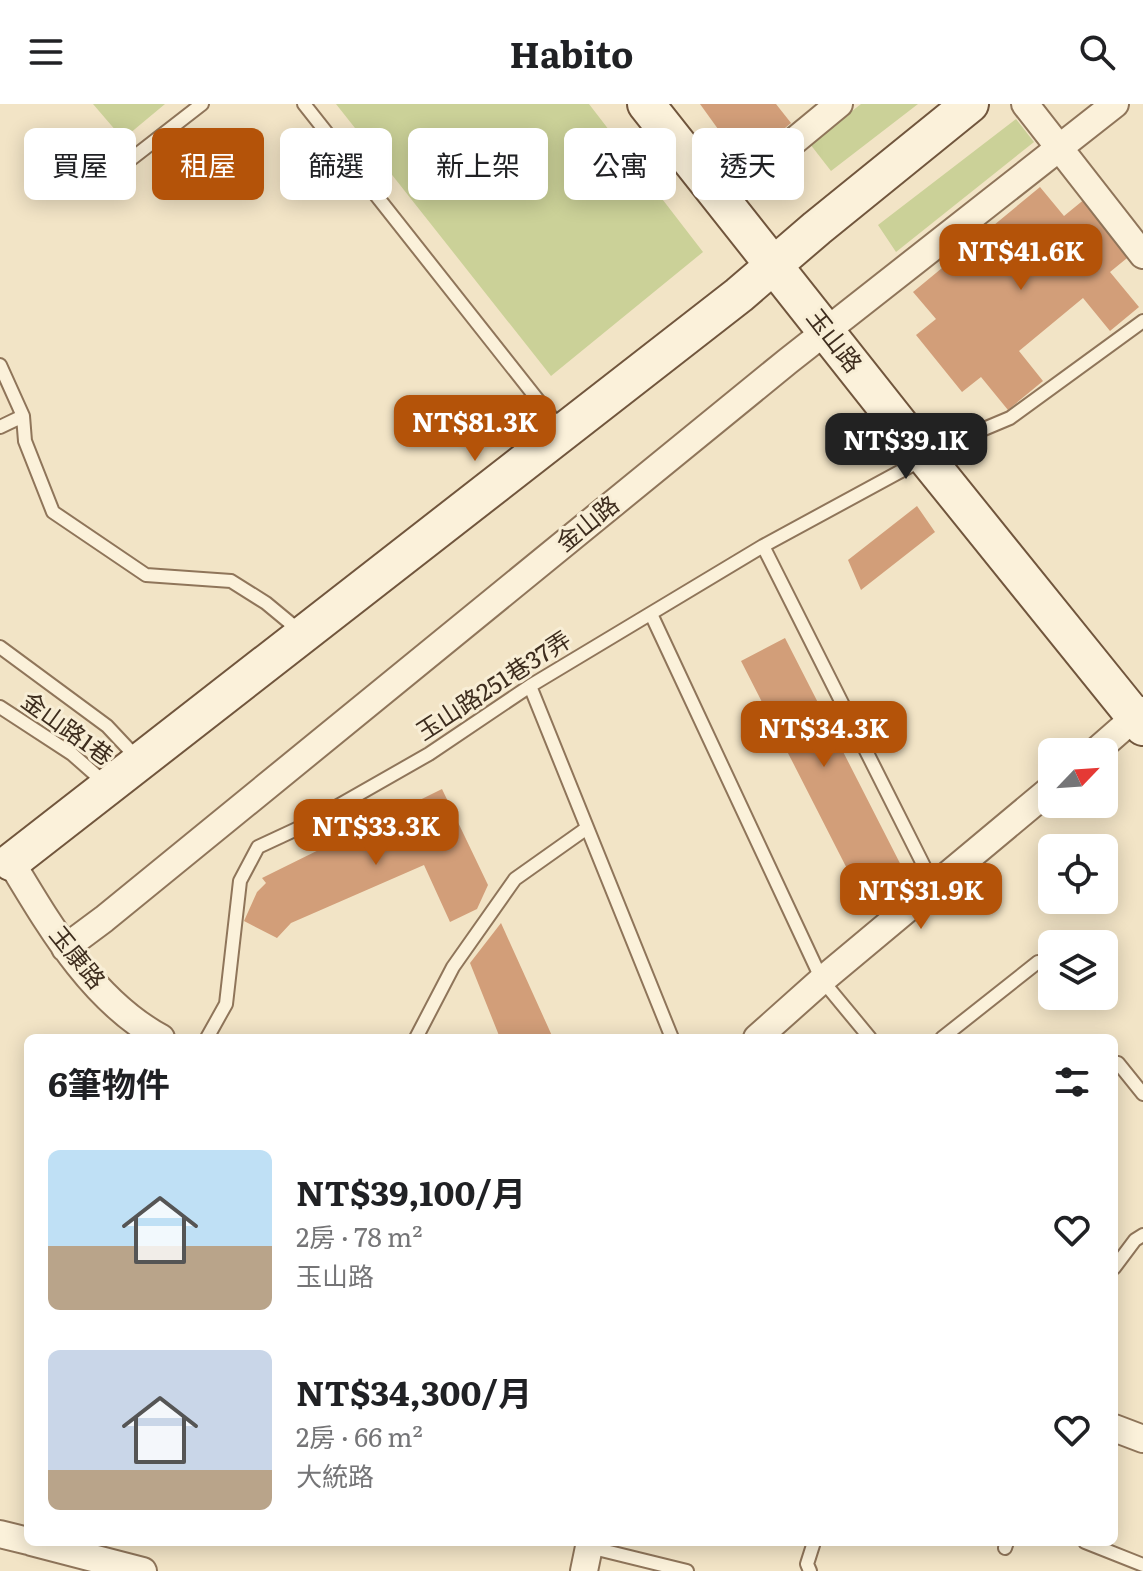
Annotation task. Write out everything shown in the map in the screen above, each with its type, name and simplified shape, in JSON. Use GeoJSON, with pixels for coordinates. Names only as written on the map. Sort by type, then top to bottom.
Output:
{"type":"FeatureCollection","features":[{"type":"Feature","properties":{"kind":"street","name":"玉山路"},"geometry":{"type":"LineString","coordinates":[[646,104],[692,162]]}},
{"type":"Feature","properties":{"kind":"street"},"geometry":{"type":"LineString","coordinates":[[804,133],[839,104]]}},
{"type":"Feature","properties":{"kind":"street"},"geometry":{"type":"LineString","coordinates":[[6,865],[563,432],[773,266],[970,104]]}},
{"type":"Feature","properties":{"kind":"street"},"geometry":{"type":"LineString","coordinates":[[1025,104],[1143,255]]}},
{"type":"Feature","properties":{"kind":"street","name":"金山路"},"geometry":{"type":"LineString","coordinates":[[65,948],[826,330],[1115,104]]}},
{"type":"Feature","properties":{"kind":"street","name":"玉山路"},"geometry":{"type":"LineString","coordinates":[[722,200],[926,458],[1140,718]]}},
{"type":"Feature","properties":{"kind":"street"},"geometry":{"type":"LineString","coordinates":[[1114,738],[1140,718]]}},
{"type":"Feature","properties":{"kind":"street"},"geometry":{"type":"LineString","coordinates":[[761,1034],[1038,800]]}},
{"type":"Feature","properties":{"kind":"street","name":"玉康路"},"geometry":{"type":"LineString","coordinates":[[6,865],[90,980],[154,1034]]}},
{"type":"Feature","properties":{"kind":"street"},"geometry":{"type":"LineString","coordinates":[[1118,1430],[1143,1439]]}},
{"type":"Feature","properties":{"kind":"street"},"geometry":{"type":"LineString","coordinates":[[0,1534],[24,1540]]}},
{"type":"Feature","properties":{"kind":"street"},"geometry":{"type":"LineString","coordinates":[[46,1546],[143,1571]]}},
{"type":"Feature","properties":{"kind":"lane"},"geometry":{"type":"LineString","coordinates":[[136,155],[202,104]]}},
{"type":"Feature","properties":{"kind":"lane"},"geometry":{"type":"LineString","coordinates":[[304,104],[563,432]]}},
{"type":"Feature","properties":{"kind":"lane","name":"玉山路251巷37弄"},"geometry":{"type":"LineString","coordinates":[[209,1034],[226,1004],[240,881],[258,847],[301,827],[429,754],[530,686],[763,546],[960,439],[1010,418],[1143,321]]}},
{"type":"Feature","properties":{"kind":"lane"},"geometry":{"type":"LineString","coordinates":[[0,365],[23,416],[25,441],[53,512],[146,575],[231,581],[266,603],[303,634]]}},
{"type":"Feature","properties":{"kind":"lane"},"geometry":{"type":"LineString","coordinates":[[0,427],[23,416]]}},
{"type":"Feature","properties":{"kind":"lane"},"geometry":{"type":"LineString","coordinates":[[763,546],[935,887]]}},
{"type":"Feature","properties":{"kind":"lane"},"geometry":{"type":"LineString","coordinates":[[651,614],[822,980],[867,1034]]}},
{"type":"Feature","properties":{"kind":"lane"},"geometry":{"type":"LineString","coordinates":[[0,647],[107,726],[140,762]]}},
{"type":"Feature","properties":{"kind":"lane"},"geometry":{"type":"LineString","coordinates":[[530,686],[670,1034]]}},
{"type":"Feature","properties":{"kind":"lane","name":"金山路1巷"},"geometry":{"type":"LineString","coordinates":[[0,707],[72,754],[109,787]]}},
{"type":"Feature","properties":{"kind":"lane"},"geometry":{"type":"LineString","coordinates":[[418,1034],[453,967],[515,879],[587,828]]}},
{"type":"Feature","properties":{"kind":"lane"},"geometry":{"type":"LineString","coordinates":[[947,1034],[1038,962]]}},
{"type":"Feature","properties":{"kind":"lane"},"geometry":{"type":"LineString","coordinates":[[1118,1063],[1143,1094]]}},
{"type":"Feature","properties":{"kind":"lane"},"geometry":{"type":"LineString","coordinates":[[1118,1263],[1135,1240],[1143,1235]]}},
{"type":"Feature","properties":{"kind":"lane"},"geometry":{"type":"LineString","coordinates":[[810,1571],[807,1564],[813,1546]]}},
{"type":"Feature","properties":{"kind":"lane"},"geometry":{"type":"LineString","coordinates":[[1095,1546],[1143,1565]]}},
{"type":"Feature","properties":{"kind":"lane"},"geometry":{"type":"LineString","coordinates":[[588,1553],[687,1571]]}},
{"type":"Feature","properties":{"kind":"green space"},"geometry":{"type":"Polygon","coordinates":[[[93,104],[165,104],[136,128],[114,128],[93,104]]]}},
{"type":"Feature","properties":{"kind":"green space"},"geometry":{"type":"Polygon","coordinates":[[[336,104],[589,104],[607,128],[564,128],[564,200],[663,200],[703,252],[551,376],[412,200],[548,200],[548,128],[408,128],[408,195],[392,175],[392,128],[355,128],[336,104]]]}},
{"type":"Feature","properties":{"kind":"green space"},"geometry":{"type":"Polygon","coordinates":[[[861,104],[918,104],[831,171],[810,144],[861,104]]]}},
{"type":"Feature","properties":{"kind":"green space"},"geometry":{"type":"Polygon","coordinates":[[[1016,119],[1034,142],[896,252],[878,225],[1016,119]]]}},
{"type":"Feature","properties":{"kind":"building"},"geometry":{"type":"Polygon","coordinates":[[[700,104],[776,104],[791,123],[785,128],[717,128],[700,104]]]}},
{"type":"Feature","properties":{"kind":"building"},"geometry":{"type":"Polygon","coordinates":[[[1040,187],[1064,216],[1086,198],[1132,254],[1110,272],[1139,307],[1110,331],[1083,298],[1019,351],[1043,381],[1008,410],[981,377],[962,392],[916,335],[936,319],[913,292],[1040,187]]]}},
{"type":"Feature","properties":{"kind":"building"},"geometry":{"type":"Polygon","coordinates":[[[917,506],[935,532],[861,590],[848,560],[917,506]]]}},
{"type":"Feature","properties":{"kind":"building"},"geometry":{"type":"Polygon","coordinates":[[[785,638],[907,877],[863,900],[741,661],[785,638]]]}},
{"type":"Feature","properties":{"kind":"building"},"geometry":{"type":"Polygon","coordinates":[[[442,789],[488,885],[477,909],[450,922],[424,865],[291,923],[277,938],[244,921],[257,892],[266,883],[262,878],[442,789]]]}},
{"type":"Feature","properties":{"kind":"building"},"geometry":{"type":"Polygon","coordinates":[[[501,923],[551,1034],[498,1034],[470,963],[501,923]]]}}]}
